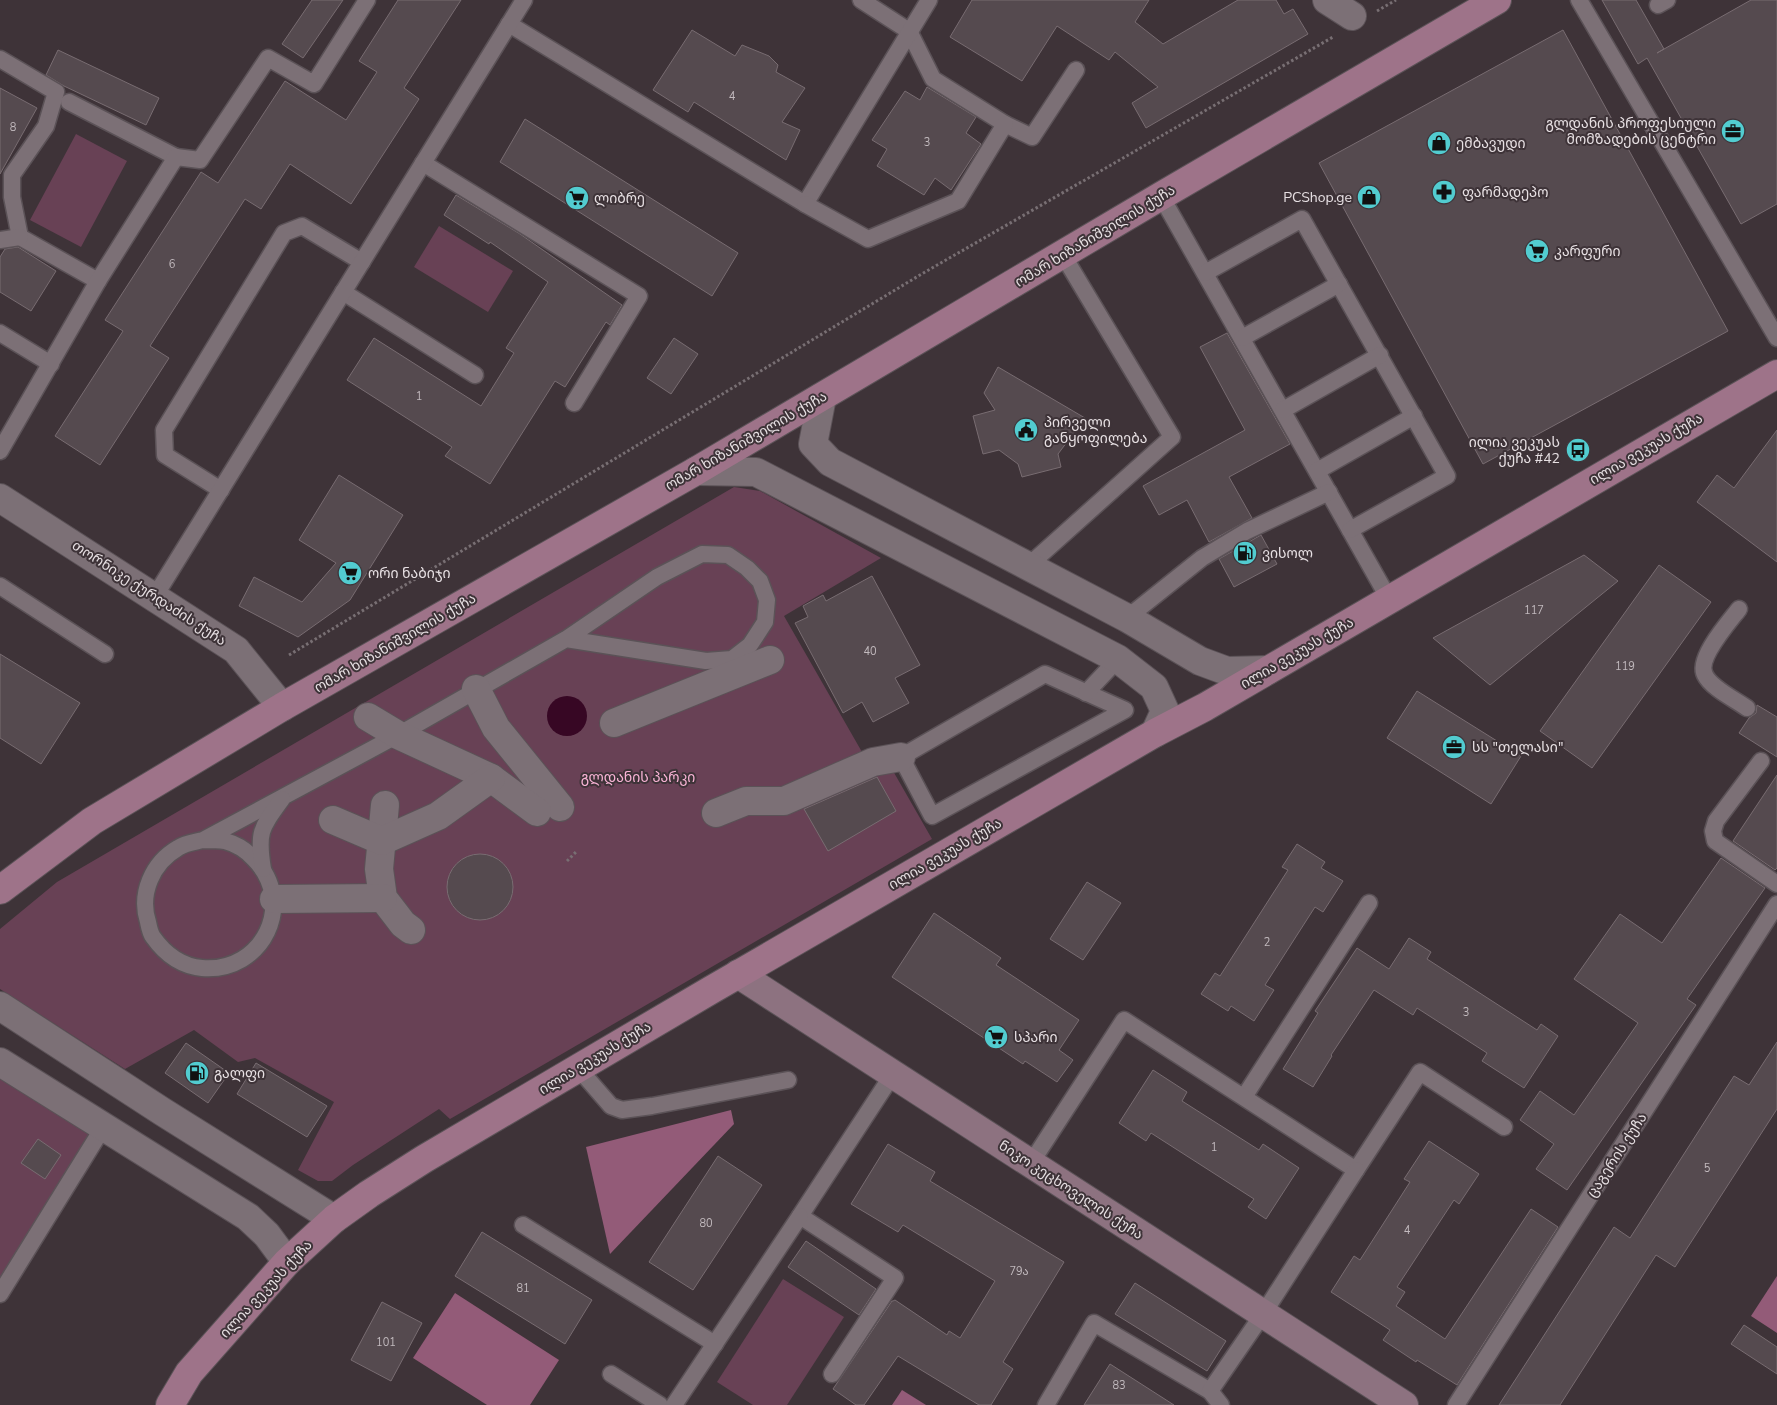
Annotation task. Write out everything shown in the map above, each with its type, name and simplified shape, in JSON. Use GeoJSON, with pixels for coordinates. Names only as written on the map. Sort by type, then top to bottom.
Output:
{"type":"FeatureCollection","features":[{"type":"Feature","properties":{"kind":"main road","name":"ომარ ხიზანიშვილის ქუჩა"},"geometry":{"type":"LineString","coordinates":[[0,890],[92,821],[282,707],[696,471],[1496,0]]}},
{"type":"Feature","properties":{"kind":"main road","name":"ილია ვეკუას ქუჩა"},"geometry":{"type":"LineString","coordinates":[[170,1405],[190,1373],[287,1262],[334,1219],[369,1194],[424,1159],[738,974],[1155,733],[1205,707],[1777,374]]}},
{"type":"Feature","properties":{"kind":"street"},"geometry":{"type":"LineString","coordinates":[[1327,0],[1353,22]]}},
{"type":"Feature","properties":{"kind":"street"},"geometry":{"type":"LineString","coordinates":[[822,397],[813,444],[830,462],[1126,618],[1200,661],[1227,671],[1268,670]]}},
{"type":"Feature","properties":{"kind":"street"},"geometry":{"type":"LineString","coordinates":[[696,471],[756,472],[1118,660],[1154,687],[1165,711],[1155,733]]}},
{"type":"Feature","properties":{"kind":"street","name":"თორნიკე ქურდაძის ქუჩა"},"geometry":{"type":"LineString","coordinates":[[0,498],[155,596],[236,650],[282,707]]}},
{"type":"Feature","properties":{"kind":"street"},"geometry":{"type":"LineString","coordinates":[[614,723],[770,660]]}},
{"type":"Feature","properties":{"kind":"street"},"geometry":{"type":"LineString","coordinates":[[368,717],[398,735],[491,778],[549,810],[527,754],[496,728],[476,689]]}},
{"type":"Feature","properties":{"kind":"street"},"geometry":{"type":"LineString","coordinates":[[716,813],[746,801],[784,801],[873,762],[901,757]]}},
{"type":"Feature","properties":{"kind":"street"},"geometry":{"type":"LineString","coordinates":[[333,820],[382,841],[438,816],[491,778]]}},
{"type":"Feature","properties":{"kind":"street"},"geometry":{"type":"LineString","coordinates":[[385,805],[379,869],[383,898],[403,924],[411,930]]}},
{"type":"Feature","properties":{"kind":"street"},"geometry":{"type":"LineString","coordinates":[[274,899],[383,898]]}},
{"type":"Feature","properties":{"kind":"street","name":"ნიკო კეცხოველის ქუჩა"},"geometry":{"type":"LineString","coordinates":[[738,974],[1404,1405]]}},
{"type":"Feature","properties":{"kind":"street"},"geometry":{"type":"LineString","coordinates":[[0,1006],[163,1112],[334,1219]]}},
{"type":"Feature","properties":{"kind":"street"},"geometry":{"type":"LineString","coordinates":[[0,1062],[248,1217],[267,1235],[287,1262]]}},
{"type":"Feature","properties":{"kind":"lane"},"geometry":{"type":"LineString","coordinates":[[69,102],[176,157],[200,160],[268,58],[314,84],[367,0]]}},
{"type":"Feature","properties":{"kind":"lane"},"geometry":{"type":"LineString","coordinates":[[155,596],[524,0]]}},
{"type":"Feature","properties":{"kind":"lane"},"geometry":{"type":"LineString","coordinates":[[861,0],[909,31],[933,79],[1005,124],[1032,137],[1076,70]]}},
{"type":"Feature","properties":{"kind":"lane"},"geometry":{"type":"LineString","coordinates":[[805,204],[929,0]]}},
{"type":"Feature","properties":{"kind":"lane"},"geometry":{"type":"LineString","coordinates":[[1579,0],[1777,338]]}},
{"type":"Feature","properties":{"kind":"lane"},"geometry":{"type":"LineString","coordinates":[[509,24],[805,204],[868,239],[958,201],[1005,124]]}},
{"type":"Feature","properties":{"kind":"lane"},"geometry":{"type":"LineString","coordinates":[[0,59],[56,92],[46,126],[12,175],[12,197],[20,237]]}},
{"type":"Feature","properties":{"kind":"lane"},"geometry":{"type":"LineString","coordinates":[[0,451],[98,281],[176,157]]}},
{"type":"Feature","properties":{"kind":"lane"},"geometry":{"type":"LineString","coordinates":[[423,164],[639,296],[574,403]]}},
{"type":"Feature","properties":{"kind":"lane"},"geometry":{"type":"LineString","coordinates":[[1162,196],[1390,599]]}},
{"type":"Feature","properties":{"kind":"lane"},"geometry":{"type":"LineString","coordinates":[[1205,273],[1302,218],[1380,355],[1447,476],[1350,530]]}},
{"type":"Feature","properties":{"kind":"lane"},"geometry":{"type":"LineString","coordinates":[[220,490],[165,455],[164,430],[284,233],[302,226],[362,262]]}},
{"type":"Feature","properties":{"kind":"lane"},"geometry":{"type":"LineString","coordinates":[[0,240],[20,237],[98,281]]}},
{"type":"Feature","properties":{"kind":"lane"},"geometry":{"type":"LineString","coordinates":[[1028,566],[1172,437],[1063,255]]}},
{"type":"Feature","properties":{"kind":"lane"},"geometry":{"type":"LineString","coordinates":[[1242,338],[1339,284]]}},
{"type":"Feature","properties":{"kind":"lane"},"geometry":{"type":"LineString","coordinates":[[343,292],[475,375]]}},
{"type":"Feature","properties":{"kind":"lane"},"geometry":{"type":"LineString","coordinates":[[0,333],[50,364]]}},
{"type":"Feature","properties":{"kind":"lane"},"geometry":{"type":"LineString","coordinates":[[1283,410],[1380,355]]}},
{"type":"Feature","properties":{"kind":"lane"},"geometry":{"type":"LineString","coordinates":[[1317,471],[1414,416]]}},
{"type":"Feature","properties":{"kind":"lane"},"geometry":{"type":"LineString","coordinates":[[1126,618],[1202,558],[1247,531],[1329,492]]}},
{"type":"Feature","properties":{"kind":"lane"},"geometry":{"type":"LineString","coordinates":[[289,793],[282,798],[260,834],[260,850],[274,899],[271,924],[259,946],[239,962],[215,969],[190,966],[168,954],[151,935],[144,910],[147,885],[159,863],[178,847],[203,840],[289,793],[398,735],[566,639],[657,577],[702,554],[728,555],[747,568],[760,581],[767,600],[765,622],[750,645],[732,659],[706,661],[566,639]]}},
{"type":"Feature","properties":{"kind":"lane"},"geometry":{"type":"LineString","coordinates":[[0,586],[105,654]]}},
{"type":"Feature","properties":{"kind":"lane"},"geometry":{"type":"LineString","coordinates":[[1739,609],[1705,658],[1703,666],[1704,675],[1711,684],[1747,708]]}},
{"type":"Feature","properties":{"kind":"lane"},"geometry":{"type":"LineString","coordinates":[[1086,693],[1118,660]]}},
{"type":"Feature","properties":{"kind":"lane"},"geometry":{"type":"LineString","coordinates":[[1045,674],[1086,693],[1125,710],[932,816],[901,757],[1045,674]]}},
{"type":"Feature","properties":{"kind":"lane"},"geometry":{"type":"LineString","coordinates":[[1761,761],[1716,821],[1713,831],[1715,842],[1777,884]]}},
{"type":"Feature","properties":{"kind":"lane"},"geometry":{"type":"LineString","coordinates":[[203,840],[226,842],[247,852],[264,868]]}},
{"type":"Feature","properties":{"kind":"lane"},"geometry":{"type":"LineString","coordinates":[[1244,1097],[1369,903]]}},
{"type":"Feature","properties":{"kind":"lane","name":"ცაგერის ქუჩა"},"geometry":{"type":"LineString","coordinates":[[1456,1405],[1777,904]]}},
{"type":"Feature","properties":{"kind":"lane"},"geometry":{"type":"LineString","coordinates":[[1030,1163],[1124,1020],[1356,1170]]}},
{"type":"Feature","properties":{"kind":"lane"},"geometry":{"type":"LineString","coordinates":[[578,1068],[610,1106],[622,1110],[788,1080]]}},
{"type":"Feature","properties":{"kind":"lane"},"geometry":{"type":"LineString","coordinates":[[1210,1391],[1263,1314],[1420,1072],[1504,1127]]}},
{"type":"Feature","properties":{"kind":"lane"},"geometry":{"type":"LineString","coordinates":[[674,1405],[893,1074]]}},
{"type":"Feature","properties":{"kind":"lane"},"geometry":{"type":"LineString","coordinates":[[0,1294],[104,1126]]}},
{"type":"Feature","properties":{"kind":"lane"},"geometry":{"type":"LineString","coordinates":[[800,1216],[895,1278],[832,1374]]}},
{"type":"Feature","properties":{"kind":"lane"},"geometry":{"type":"LineString","coordinates":[[523,1224],[715,1344]]}},
{"type":"Feature","properties":{"kind":"lane"},"geometry":{"type":"LineString","coordinates":[[1046,1405],[1094,1324],[1210,1391],[1221,1405]]}},
{"type":"Feature","properties":{"kind":"lane"},"geometry":{"type":"LineString","coordinates":[[611,1374],[660,1405]]}},
{"type":"Feature","properties":{"kind":"path"},"geometry":{"type":"LineString","coordinates":[[289,655],[920,275],[1353,22],[1396,0]]}},
{"type":"Feature","properties":{"kind":"path"},"geometry":{"type":"LineString","coordinates":[[566,861],[577,851]]}},
{"type":"Feature","properties":{"kind":"green space"},"geometry":{"type":"Polygon","coordinates":[[[76,134],[127,161],[81,247],[30,220],[76,134]]]}},
{"type":"Feature","properties":{"kind":"green space"},"geometry":{"type":"Polygon","coordinates":[[[439,226],[513,271],[488,312],[414,267],[439,226]]]}},
{"type":"Feature","properties":{"kind":"green space","name":"გლდანის პარკი"},"geometry":{"type":"Polygon","coordinates":[[[734,487],[760,491],[881,558],[784,616],[866,759],[881,750],[932,839],[450,1119],[439,1109],[353,1165],[332,1181],[318,1181],[298,1170],[334,1102],[255,1058],[238,1062],[194,1030],[125,1069],[0,989],[0,929],[57,882],[734,487]]]}},
{"type":"Feature","properties":{"kind":"green space"},"geometry":{"type":"Polygon","coordinates":[[[0,1075],[93,1129],[0,1278],[0,1075]]]}},
{"type":"Feature","properties":{"kind":"green space"},"geometry":{"type":"Polygon","coordinates":[[[783,1279],[844,1317],[787,1405],[753,1405],[717,1382],[783,1279]]]}},
{"type":"Feature","properties":{"kind":"shaded area"},"geometry":{"type":"Polygon","coordinates":[[[567,696],[581,702],[587,716],[581,730],[567,736],[553,730],[547,716],[553,702],[567,696]]]}},
{"type":"Feature","properties":{"kind":"shaded area"},"geometry":{"type":"Polygon","coordinates":[[[731,1110],[734,1124],[610,1254],[586,1147],[731,1110]]]}},
{"type":"Feature","properties":{"kind":"shaded area"},"geometry":{"type":"Polygon","coordinates":[[[1777,1276],[1777,1333],[1751,1316],[1777,1276]]]}},
{"type":"Feature","properties":{"kind":"shaded area"},"geometry":{"type":"Polygon","coordinates":[[[455,1293],[559,1360],[530,1405],[487,1405],[413,1358],[455,1293]]]}},
{"type":"Feature","properties":{"kind":"shaded area"},"geometry":{"type":"Polygon","coordinates":[[[902,1390],[926,1405],[892,1405],[902,1390]]]}},
{"type":"Feature","properties":{"kind":"building"},"geometry":{"type":"Polygon","coordinates":[[[312,0],[343,0],[303,58],[282,44],[312,0]]]}},
{"type":"Feature","properties":{"kind":"building"},"geometry":{"type":"Polygon","coordinates":[[[398,0],[461,0],[404,88],[419,99],[351,204],[290,164],[261,209],[245,199],[150,346],[169,358],[100,465],[55,436],[123,331],[105,320],[201,172],[218,183],[285,81],[346,120],[377,72],[359,61],[398,0]]]}},
{"type":"Feature","properties":{"kind":"building"},"geometry":{"type":"Polygon","coordinates":[[[972,0],[1149,0],[1135,22],[1163,44],[1238,0],[1276,0],[1284,14],[1293,9],[1308,34],[1146,128],[1132,103],[1158,87],[1115,52],[1109,60],[1057,26],[1022,81],[950,37],[972,0]]]}},
{"type":"Feature","properties":{"kind":"building","name":"გლდანის პროფესიული მომზადების ცენტრი"},"geometry":{"type":"Polygon","coordinates":[[[1602,0],[1636,0],[1664,49],[1657,53],[1751,0],[1777,0],[1777,204],[1741,224],[1647,58],[1638,64],[1602,0]]]}},
{"type":"Feature","properties":{"kind":"building"},"geometry":{"type":"Polygon","coordinates":[[[692,30],[735,56],[742,45],[769,56],[778,65],[776,72],[805,88],[782,122],[800,130],[786,160],[694,102],[688,112],[653,90],[692,30]]]}},
{"type":"Feature","properties":{"kind":"building"},"geometry":{"type":"Polygon","coordinates":[[[1563,30],[1728,331],[1483,464],[1319,163],[1563,30]]]}},
{"type":"Feature","properties":{"kind":"building"},"geometry":{"type":"Polygon","coordinates":[[[58,50],[159,98],[146,125],[64,86],[46,75],[58,50]]]}},
{"type":"Feature","properties":{"kind":"building"},"geometry":{"type":"Polygon","coordinates":[[[927,87],[976,117],[966,133],[981,144],[951,190],[935,178],[924,195],[877,166],[887,149],[872,140],[905,91],[920,100],[927,87]]]}},
{"type":"Feature","properties":{"kind":"building"},"geometry":{"type":"Polygon","coordinates":[[[0,88],[37,108],[0,174],[0,88]]]}},
{"type":"Feature","properties":{"kind":"building"},"geometry":{"type":"Polygon","coordinates":[[[525,119],[738,253],[712,296],[500,162],[525,119]]]}},
{"type":"Feature","properties":{"kind":"building"},"geometry":{"type":"Polygon","coordinates":[[[456,195],[520,234],[622,305],[610,325],[606,322],[565,387],[555,381],[490,484],[445,456],[452,447],[347,380],[374,338],[481,406],[514,353],[506,348],[548,282],[490,242],[489,244],[444,215],[456,195]]]}},
{"type":"Feature","properties":{"kind":"building"},"geometry":{"type":"Polygon","coordinates":[[[18,247],[56,271],[31,311],[0,292],[0,257],[5,249],[18,247]]]}},
{"type":"Feature","properties":{"kind":"building"},"geometry":{"type":"Polygon","coordinates":[[[1227,333],[1290,444],[1229,477],[1252,518],[1209,542],[1187,500],[1159,515],[1143,486],[1245,430],[1200,347],[1227,333]]]}},
{"type":"Feature","properties":{"kind":"building"},"geometry":{"type":"Polygon","coordinates":[[[674,338],[698,354],[671,394],[647,378],[674,338]]]}},
{"type":"Feature","properties":{"kind":"building","name":"პირველი განყოფილება"},"geometry":{"type":"Polygon","coordinates":[[[998,367],[1085,418],[1058,454],[1061,467],[1022,477],[1018,464],[999,450],[983,454],[973,416],[995,410],[984,393],[998,367]]]}},
{"type":"Feature","properties":{"kind":"building"},"geometry":{"type":"Polygon","coordinates":[[[1777,430],[1777,562],[1697,502],[1717,475],[1734,488],[1777,430]]]}},
{"type":"Feature","properties":{"kind":"building"},"geometry":{"type":"Polygon","coordinates":[[[339,475],[403,515],[350,600],[298,637],[239,606],[254,577],[302,602],[336,563],[299,540],[339,475]]]}},
{"type":"Feature","properties":{"kind":"building"},"geometry":{"type":"Polygon","coordinates":[[[1261,535],[1277,564],[1234,587],[1219,559],[1261,535]]]}},
{"type":"Feature","properties":{"kind":"building"},"geometry":{"type":"Polygon","coordinates":[[[1584,555],[1618,581],[1490,685],[1433,638],[1584,555]]]}},
{"type":"Feature","properties":{"kind":"building"},"geometry":{"type":"Polygon","coordinates":[[[1659,565],[1711,602],[1592,768],[1540,731],[1659,565]]]}},
{"type":"Feature","properties":{"kind":"building"},"geometry":{"type":"Polygon","coordinates":[[[872,576],[920,665],[895,678],[909,703],[873,722],[862,702],[843,713],[795,623],[808,617],[803,606],[823,595],[826,601],[872,576]]]}},
{"type":"Feature","properties":{"kind":"building"},"geometry":{"type":"Polygon","coordinates":[[[0,654],[80,703],[41,764],[0,738],[0,654]]]}},
{"type":"Feature","properties":{"kind":"building","name":"სს \"თელასი\""},"geometry":{"type":"Polygon","coordinates":[[[1417,691],[1521,756],[1491,804],[1387,738],[1417,691]]]}},
{"type":"Feature","properties":{"kind":"building"},"geometry":{"type":"Polygon","coordinates":[[[1757,705],[1777,717],[1777,757],[1739,733],[1749,718],[1756,713],[1757,705]]]}},
{"type":"Feature","properties":{"kind":"building"},"geometry":{"type":"Polygon","coordinates":[[[1777,775],[1777,868],[1775,870],[1733,841],[1777,775]]]}},
{"type":"Feature","properties":{"kind":"building"},"geometry":{"type":"Polygon","coordinates":[[[877,777],[896,811],[828,851],[804,809],[877,777]]]}},
{"type":"Feature","properties":{"kind":"building"},"geometry":{"type":"Polygon","coordinates":[[[1297,844],[1325,862],[1321,868],[1343,881],[1323,912],[1315,907],[1265,985],[1274,990],[1254,1021],[1231,1006],[1228,1011],[1201,994],[1215,973],[1220,976],[1288,870],[1282,867],[1297,844]]]}},
{"type":"Feature","properties":{"kind":"building"},"geometry":{"type":"Polygon","coordinates":[[[474,854],[486,854],[498,859],[508,869],[513,881],[511,900],[498,915],[486,920],[474,920],[462,915],[452,905],[447,893],[447,881],[452,869],[462,859],[474,854]]]}},
{"type":"Feature","properties":{"kind":"building"},"geometry":{"type":"Polygon","coordinates":[[[1721,858],[1765,888],[1687,999],[1696,1005],[1567,1190],[1536,1169],[1554,1144],[1520,1120],[1540,1091],[1574,1115],[1638,1023],[1574,979],[1620,914],[1662,943],[1721,858]]]}},
{"type":"Feature","properties":{"kind":"building"},"geometry":{"type":"Polygon","coordinates":[[[1087,882],[1121,903],[1083,960],[1050,939],[1087,882]]]}},
{"type":"Feature","properties":{"kind":"building"},"geometry":{"type":"Polygon","coordinates":[[[934,913],[1001,958],[996,965],[1079,1020],[1059,1050],[1073,1060],[1057,1082],[1025,1061],[1023,1064],[892,977],[934,913]]]}},
{"type":"Feature","properties":{"kind":"building"},"geometry":{"type":"Polygon","coordinates":[[[1409,938],[1431,952],[1427,959],[1537,1030],[1541,1024],[1558,1036],[1524,1088],[1482,1061],[1487,1053],[1417,1008],[1413,1015],[1374,990],[1331,1055],[1313,1087],[1283,1069],[1318,1013],[1315,1011],[1357,948],[1389,969],[1409,938]]]}},
{"type":"Feature","properties":{"kind":"building"},"geometry":{"type":"Polygon","coordinates":[[[1777,1042],[1777,1109],[1675,1267],[1656,1255],[1560,1405],[1499,1405],[1614,1227],[1630,1238],[1734,1076],[1749,1085],[1777,1042]]]}},
{"type":"Feature","properties":{"kind":"building"},"geometry":{"type":"Polygon","coordinates":[[[186,1043],[229,1073],[208,1103],[165,1073],[186,1043]]]}},
{"type":"Feature","properties":{"kind":"building"},"geometry":{"type":"Polygon","coordinates":[[[256,1063],[327,1106],[307,1137],[237,1094],[256,1063]]]}},
{"type":"Feature","properties":{"kind":"building"},"geometry":{"type":"Polygon","coordinates":[[[1153,1070],[1187,1092],[1182,1101],[1259,1150],[1263,1144],[1299,1168],[1266,1219],[1248,1207],[1254,1199],[1151,1133],[1146,1141],[1119,1123],[1153,1070]]]}},
{"type":"Feature","properties":{"kind":"building"},"geometry":{"type":"Polygon","coordinates":[[[38,1139],[61,1155],[45,1179],[21,1163],[38,1139]]]}},
{"type":"Feature","properties":{"kind":"building"},"geometry":{"type":"Polygon","coordinates":[[[1429,1141],[1479,1174],[1459,1204],[1454,1200],[1397,1287],[1405,1292],[1396,1306],[1445,1339],[1531,1209],[1558,1227],[1457,1385],[1417,1360],[1416,1362],[1383,1340],[1390,1330],[1331,1292],[1354,1256],[1360,1260],[1410,1182],[1404,1179],[1429,1141]]]}},
{"type":"Feature","properties":{"kind":"building"},"geometry":{"type":"Polygon","coordinates":[[[888,1144],[935,1172],[930,1181],[1064,1262],[1003,1362],[1013,1369],[991,1405],[979,1405],[898,1356],[864,1405],[856,1405],[833,1389],[892,1301],[895,1300],[947,1335],[949,1331],[960,1338],[995,1281],[903,1225],[898,1232],[851,1204],[888,1144]]]}},
{"type":"Feature","properties":{"kind":"building"},"geometry":{"type":"Polygon","coordinates":[[[718,1156],[762,1185],[693,1290],[649,1262],[718,1156]]]}},
{"type":"Feature","properties":{"kind":"building"},"geometry":{"type":"Polygon","coordinates":[[[482,1232],[592,1300],[565,1344],[455,1276],[482,1232]]]}},
{"type":"Feature","properties":{"kind":"building"},"geometry":{"type":"Polygon","coordinates":[[[806,1241],[876,1289],[859,1315],[788,1267],[806,1241]]]}},
{"type":"Feature","properties":{"kind":"building"},"geometry":{"type":"Polygon","coordinates":[[[1135,1283],[1226,1341],[1207,1371],[1115,1314],[1135,1283]]]}},
{"type":"Feature","properties":{"kind":"building"},"geometry":{"type":"Polygon","coordinates":[[[382,1302],[422,1323],[391,1381],[351,1360],[382,1302]]]}},
{"type":"Feature","properties":{"kind":"building"},"geometry":{"type":"Polygon","coordinates":[[[1744,1325],[1777,1347],[1777,1374],[1731,1344],[1744,1325]]]}},
{"type":"Feature","properties":{"kind":"building"},"geometry":{"type":"Polygon","coordinates":[[[1110,1364],[1174,1405],[1084,1405],[1110,1364]]]}},
{"type":"Feature","properties":{"kind":"place","name":"გლდანის პროფესიული მომზადების ცენტრი"},"geometry":{"type":"Point","coordinates":[1733,131]}},
{"type":"Feature","properties":{"kind":"place","name":"ემბავუდი"},"geometry":{"type":"Point","coordinates":[1439,143]}},
{"type":"Feature","properties":{"kind":"place","name":"ფარმადეპო"},"geometry":{"type":"Point","coordinates":[1444,192]}},
{"type":"Feature","properties":{"kind":"place","name":"PCShop.ge"},"geometry":{"type":"Point","coordinates":[1369,197]}},
{"type":"Feature","properties":{"kind":"place","name":"ლიბრე"},"geometry":{"type":"Point","coordinates":[577,198]}},
{"type":"Feature","properties":{"kind":"place","name":"კარფური"},"geometry":{"type":"Point","coordinates":[1537,251]}},
{"type":"Feature","properties":{"kind":"place","name":"პირველი განყოფილება"},"geometry":{"type":"Point","coordinates":[1026,430]}},
{"type":"Feature","properties":{"kind":"place","name":"ილია ვეკუას ქუჩა #42"},"geometry":{"type":"Point","coordinates":[1578,450]}},
{"type":"Feature","properties":{"kind":"place","name":"ვისოლ"},"geometry":{"type":"Point","coordinates":[1245,553]}},
{"type":"Feature","properties":{"kind":"place","name":"ორი ნაბიჯი"},"geometry":{"type":"Point","coordinates":[350,573]}},
{"type":"Feature","properties":{"kind":"place","name":"სს \"თელასი\""},"geometry":{"type":"Point","coordinates":[1454,747]}},
{"type":"Feature","properties":{"kind":"place","name":"სპარი"},"geometry":{"type":"Point","coordinates":[996,1037]}},
{"type":"Feature","properties":{"kind":"place","name":"გალფი"},"geometry":{"type":"Point","coordinates":[197,1073]}}]}
